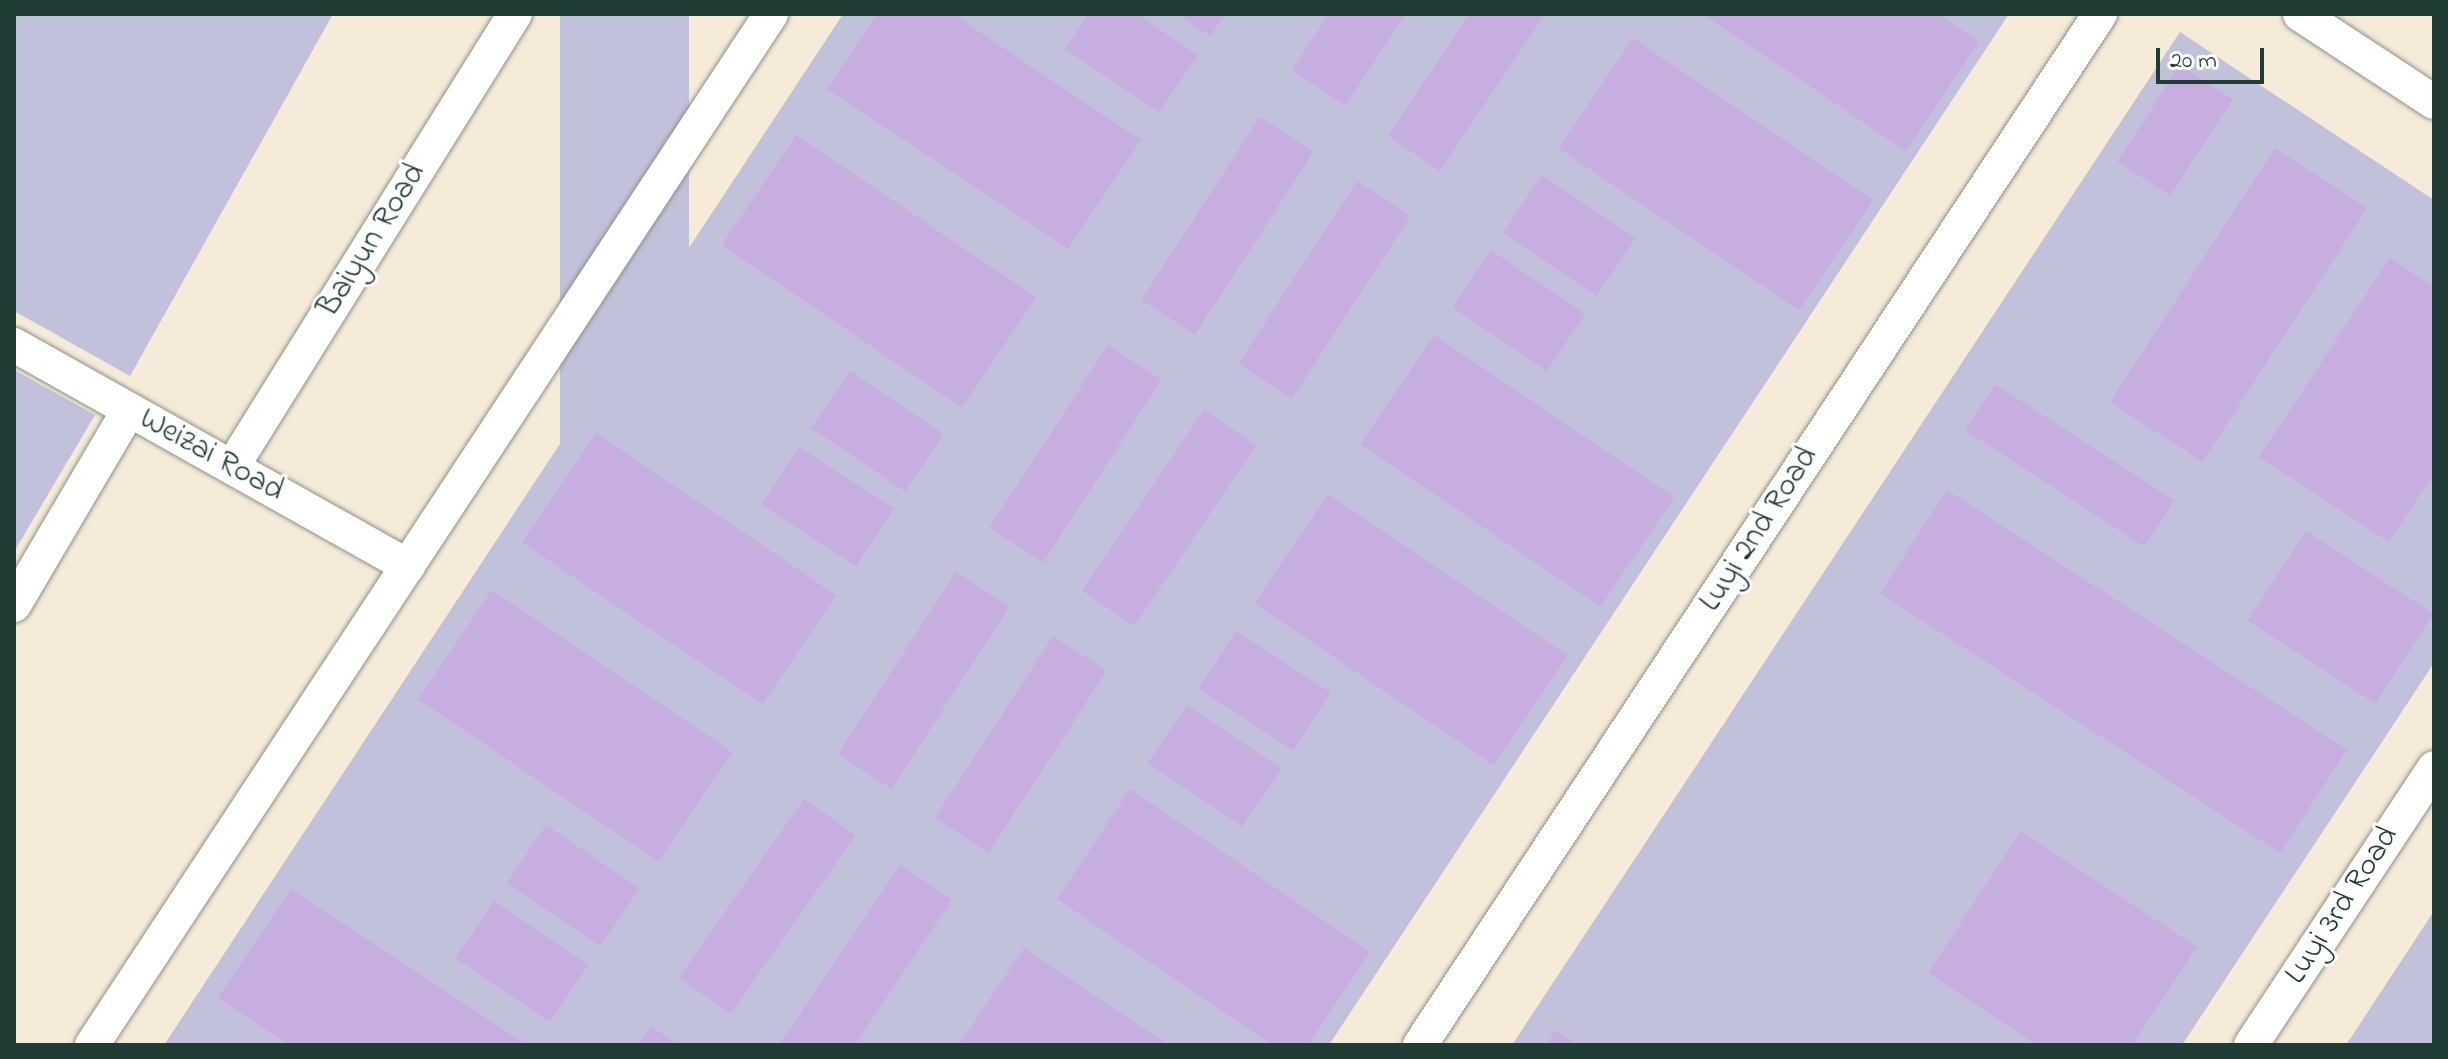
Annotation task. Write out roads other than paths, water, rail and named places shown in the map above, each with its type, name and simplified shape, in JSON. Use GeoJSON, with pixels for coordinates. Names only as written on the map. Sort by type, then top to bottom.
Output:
{"type":"FeatureCollection","features":[{"type":"Feature","properties":{"kind":"street","name":"Baiyun Road"},"geometry":{"type":"LineString","coordinates":[[232,467],[515,14]]}},
{"type":"Feature","properties":{"kind":"street"},"geometry":{"type":"LineString","coordinates":[[92,1045],[771,14]]}},
{"type":"Feature","properties":{"kind":"street","name":"Luyi 2nd Road"},"geometry":{"type":"LineString","coordinates":[[1420,1045],[2100,14]]}},
{"type":"Feature","properties":{"kind":"street"},"geometry":{"type":"LineString","coordinates":[[2300,14],[2434,102]]}},
{"type":"Feature","properties":{"kind":"street","name":"Weizai Road"},"geometry":{"type":"LineString","coordinates":[[14,345],[408,566]]}},
{"type":"Feature","properties":{"kind":"street"},"geometry":{"type":"LineString","coordinates":[[14,605],[129,410]]}},
{"type":"Feature","properties":{"kind":"street","name":"Luyi 3rd Road"},"geometry":{"type":"LineString","coordinates":[[2251,1045],[2434,768]]}}]}
